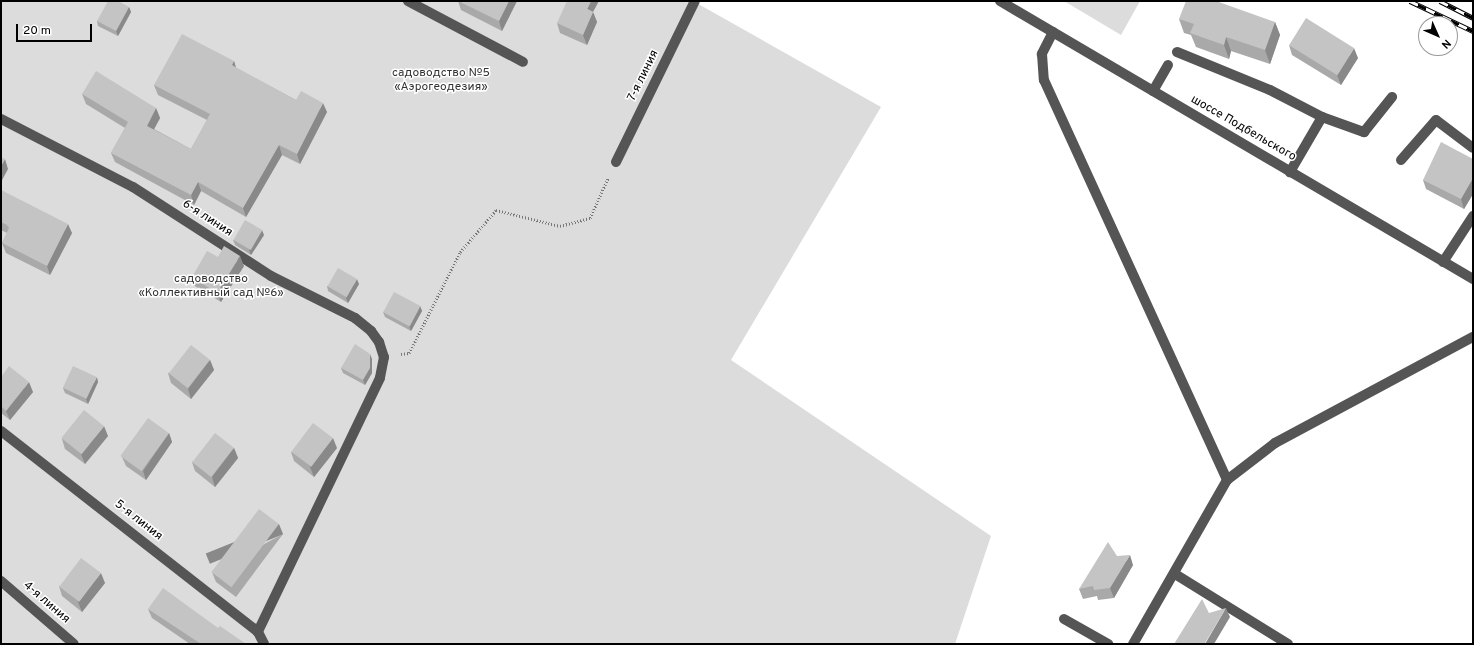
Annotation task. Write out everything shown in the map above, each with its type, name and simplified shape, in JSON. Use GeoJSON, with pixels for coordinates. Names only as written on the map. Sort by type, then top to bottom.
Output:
{"type":"FeatureCollection","features":[{"type":"Feature","properties":{"kind":"street"},"geometry":{"type":"LineString","coordinates":[[408,1],[523,62]]}},
{"type":"Feature","properties":{"kind":"street","name":"шоссе Подбельского"},"geometry":{"type":"LineString","coordinates":[[1000,1],[1473,280]]}},
{"type":"Feature","properties":{"kind":"street","name":"7-я линия"},"geometry":{"type":"LineString","coordinates":[[616,162],[695,2]]}},
{"type":"Feature","properties":{"kind":"street"},"geometry":{"type":"LineString","coordinates":[[1053,32],[1042,54],[1044,80],[1227,480]]}},
{"type":"Feature","properties":{"kind":"street"},"geometry":{"type":"LineString","coordinates":[[1177,52],[1270,90],[1322,117],[1364,132],[1392,97]]}},
{"type":"Feature","properties":{"kind":"street"},"geometry":{"type":"LineString","coordinates":[[1153,91],[1168,65]]}},
{"type":"Feature","properties":{"kind":"street"},"geometry":{"type":"LineString","coordinates":[[1290,172],[1322,117]]}},
{"type":"Feature","properties":{"kind":"street","name":"6-я линия"},"geometry":{"type":"LineString","coordinates":[[1,119],[133,187],[271,276],[355,318],[371,331],[384,357]]}},
{"type":"Feature","properties":{"kind":"street"},"geometry":{"type":"LineString","coordinates":[[1400,160],[1436,120],[1473,148]]}},
{"type":"Feature","properties":{"kind":"street"},"geometry":{"type":"LineString","coordinates":[[1443,262],[1473,216]]}},
{"type":"Feature","properties":{"kind":"street"},"geometry":{"type":"LineString","coordinates":[[1134,644],[1227,480],[1275,443],[1473,337]]}},
{"type":"Feature","properties":{"kind":"street"},"geometry":{"type":"LineString","coordinates":[[264,644],[258,632],[380,378],[384,357]]}},
{"type":"Feature","properties":{"kind":"street","name":"5-я линия"},"geometry":{"type":"LineString","coordinates":[[1,431],[258,632]]}},
{"type":"Feature","properties":{"kind":"street"},"geometry":{"type":"LineString","coordinates":[[1175,574],[1288,644]]}},
{"type":"Feature","properties":{"kind":"street","name":"4-я линия"},"geometry":{"type":"LineString","coordinates":[[1,581],[74,644]]}},
{"type":"Feature","properties":{"kind":"street"},"geometry":{"type":"LineString","coordinates":[[1064,619],[1108,644]]}},
{"type":"Feature","properties":{"kind":"path"},"geometry":{"type":"LineString","coordinates":[[384,357],[409,353],[460,252],[496,210],[560,226],[590,218],[616,162]]}},
{"type":"Feature","properties":{"kind":"green space"},"geometry":{"type":"Polygon","coordinates":[[[1,1],[693,1],[881,107],[731,360],[991,536],[955,644],[1,644],[1,1]]]}},
{"type":"Feature","properties":{"kind":"green space"},"geometry":{"type":"Polygon","coordinates":[[[1064,1],[1140,1],[1121,35],[1064,1]]]}},
{"type":"Feature","properties":{"kind":"building"},"geometry":{"type":"Polygon","coordinates":[[[108,1],[118,1],[129,7],[116,31],[97,21],[108,1]]]}},
{"type":"Feature","properties":{"kind":"building"},"geometry":{"type":"Polygon","coordinates":[[[458,1],[509,1],[499,21],[458,1]]]}},
{"type":"Feature","properties":{"kind":"building"},"geometry":{"type":"Polygon","coordinates":[[[567,1],[591,1],[587,9],[593,12],[583,35],[557,23],[567,1]]]}},
{"type":"Feature","properties":{"kind":"building"},"geometry":{"type":"Polygon","coordinates":[[[1186,1],[1216,1],[1275,22],[1265,50],[1226,37],[1224,45],[1190,33],[1194,24],[1179,19],[1186,1]]]}},
{"type":"Feature","properties":{"kind":"building"},"geometry":{"type":"Polygon","coordinates":[[[1306,18],[1354,48],[1337,75],[1289,45],[1306,18]]]}},
{"type":"Feature","properties":{"kind":"building"},"geometry":{"type":"Polygon","coordinates":[[[182,34],[234,61],[232,65],[296,100],[301,91],[323,103],[297,154],[279,145],[243,208],[198,182],[191,195],[111,153],[128,122],[82,94],[96,71],[156,108],[147,126],[191,149],[210,114],[154,85],[182,34]]]}},
{"type":"Feature","properties":{"kind":"building"},"geometry":{"type":"Polygon","coordinates":[[[1441,142],[1473,159],[1473,178],[1461,199],[1423,180],[1441,142]]]}},
{"type":"Feature","properties":{"kind":"building"},"geometry":{"type":"Polygon","coordinates":[[[1,157],[5,159],[1,166],[1,157]]]}},
{"type":"Feature","properties":{"kind":"building"},"geometry":{"type":"Polygon","coordinates":[[[1,190],[68,224],[47,266],[2,243],[9,228],[1,222],[1,190]]]}},
{"type":"Feature","properties":{"kind":"building"},"geometry":{"type":"Polygon","coordinates":[[[245,220],[262,230],[251,250],[234,240],[245,220]]]}},
{"type":"Feature","properties":{"kind":"building"},"geometry":{"type":"Polygon","coordinates":[[[224,246],[240,256],[217,293],[192,277],[207,251],[218,257],[224,246]]]}},
{"type":"Feature","properties":{"kind":"building"},"geometry":{"type":"Polygon","coordinates":[[[338,268],[357,279],[347,297],[328,286],[338,268]]]}},
{"type":"Feature","properties":{"kind":"building"},"geometry":{"type":"Polygon","coordinates":[[[394,292],[420,306],[410,326],[383,312],[394,292]]]}},
{"type":"Feature","properties":{"kind":"building"},"geometry":{"type":"Polygon","coordinates":[[[355,344],[370,354],[370,368],[363,380],[341,368],[355,344]]]}},
{"type":"Feature","properties":{"kind":"building"},"geometry":{"type":"Polygon","coordinates":[[[191,345],[210,360],[188,388],[169,373],[191,345]]]}},
{"type":"Feature","properties":{"kind":"building"},"geometry":{"type":"Polygon","coordinates":[[[9,366],[29,382],[6,411],[1,406],[1,377],[9,366]]]}},
{"type":"Feature","properties":{"kind":"building"},"geometry":{"type":"Polygon","coordinates":[[[73,366],[97,377],[86,399],[63,388],[73,366]]]}},
{"type":"Feature","properties":{"kind":"building"},"geometry":{"type":"Polygon","coordinates":[[[84,410],[104,426],[82,454],[61,438],[84,410]]]}},
{"type":"Feature","properties":{"kind":"building"},"geometry":{"type":"Polygon","coordinates":[[[148,418],[169,433],[141,471],[120,456],[148,418]]]}},
{"type":"Feature","properties":{"kind":"building"},"geometry":{"type":"Polygon","coordinates":[[[313,423],[333,438],[311,467],[291,452],[313,423]]]}},
{"type":"Feature","properties":{"kind":"building"},"geometry":{"type":"Polygon","coordinates":[[[215,433],[234,448],[211,477],[192,462],[215,433]]]}},
{"type":"Feature","properties":{"kind":"building"},"geometry":{"type":"Polygon","coordinates":[[[259,509],[279,524],[231,587],[211,572],[259,509]]]}},
{"type":"Feature","properties":{"kind":"building"},"geometry":{"type":"Polygon","coordinates":[[[1108,542],[1117,556],[1130,555],[1110,588],[1094,590],[1093,586],[1079,589],[1108,542]]]}},
{"type":"Feature","properties":{"kind":"building"},"geometry":{"type":"Polygon","coordinates":[[[81,558],[101,573],[79,602],[59,587],[81,558]]]}},
{"type":"Feature","properties":{"kind":"building"},"geometry":{"type":"Polygon","coordinates":[[[163,588],[218,628],[220,626],[246,644],[201,644],[148,609],[163,588]]]}},
{"type":"Feature","properties":{"kind":"building"},"geometry":{"type":"Polygon","coordinates":[[[1202,599],[1209,613],[1226,608],[1205,643],[1174,644],[1202,599]]]}},
{"type":"Feature","properties":{"kind":"railway"},"geometry":{"type":"LineString","coordinates":[[1410,1],[1473,31]]}},
{"type":"Feature","properties":{"kind":"railway"},"geometry":{"type":"LineString","coordinates":[[1440,1],[1473,18]]}},
{"type":"Feature","properties":{"kind":"park label","name":"садоводство №5 «Аэрогеодезия»"},"geometry":{"type":"Point","coordinates":[441,81]}},
{"type":"Feature","properties":{"kind":"park label","name":"садоводство «Коллективный сад №6»"},"geometry":{"type":"Point","coordinates":[211,287]}}]}
